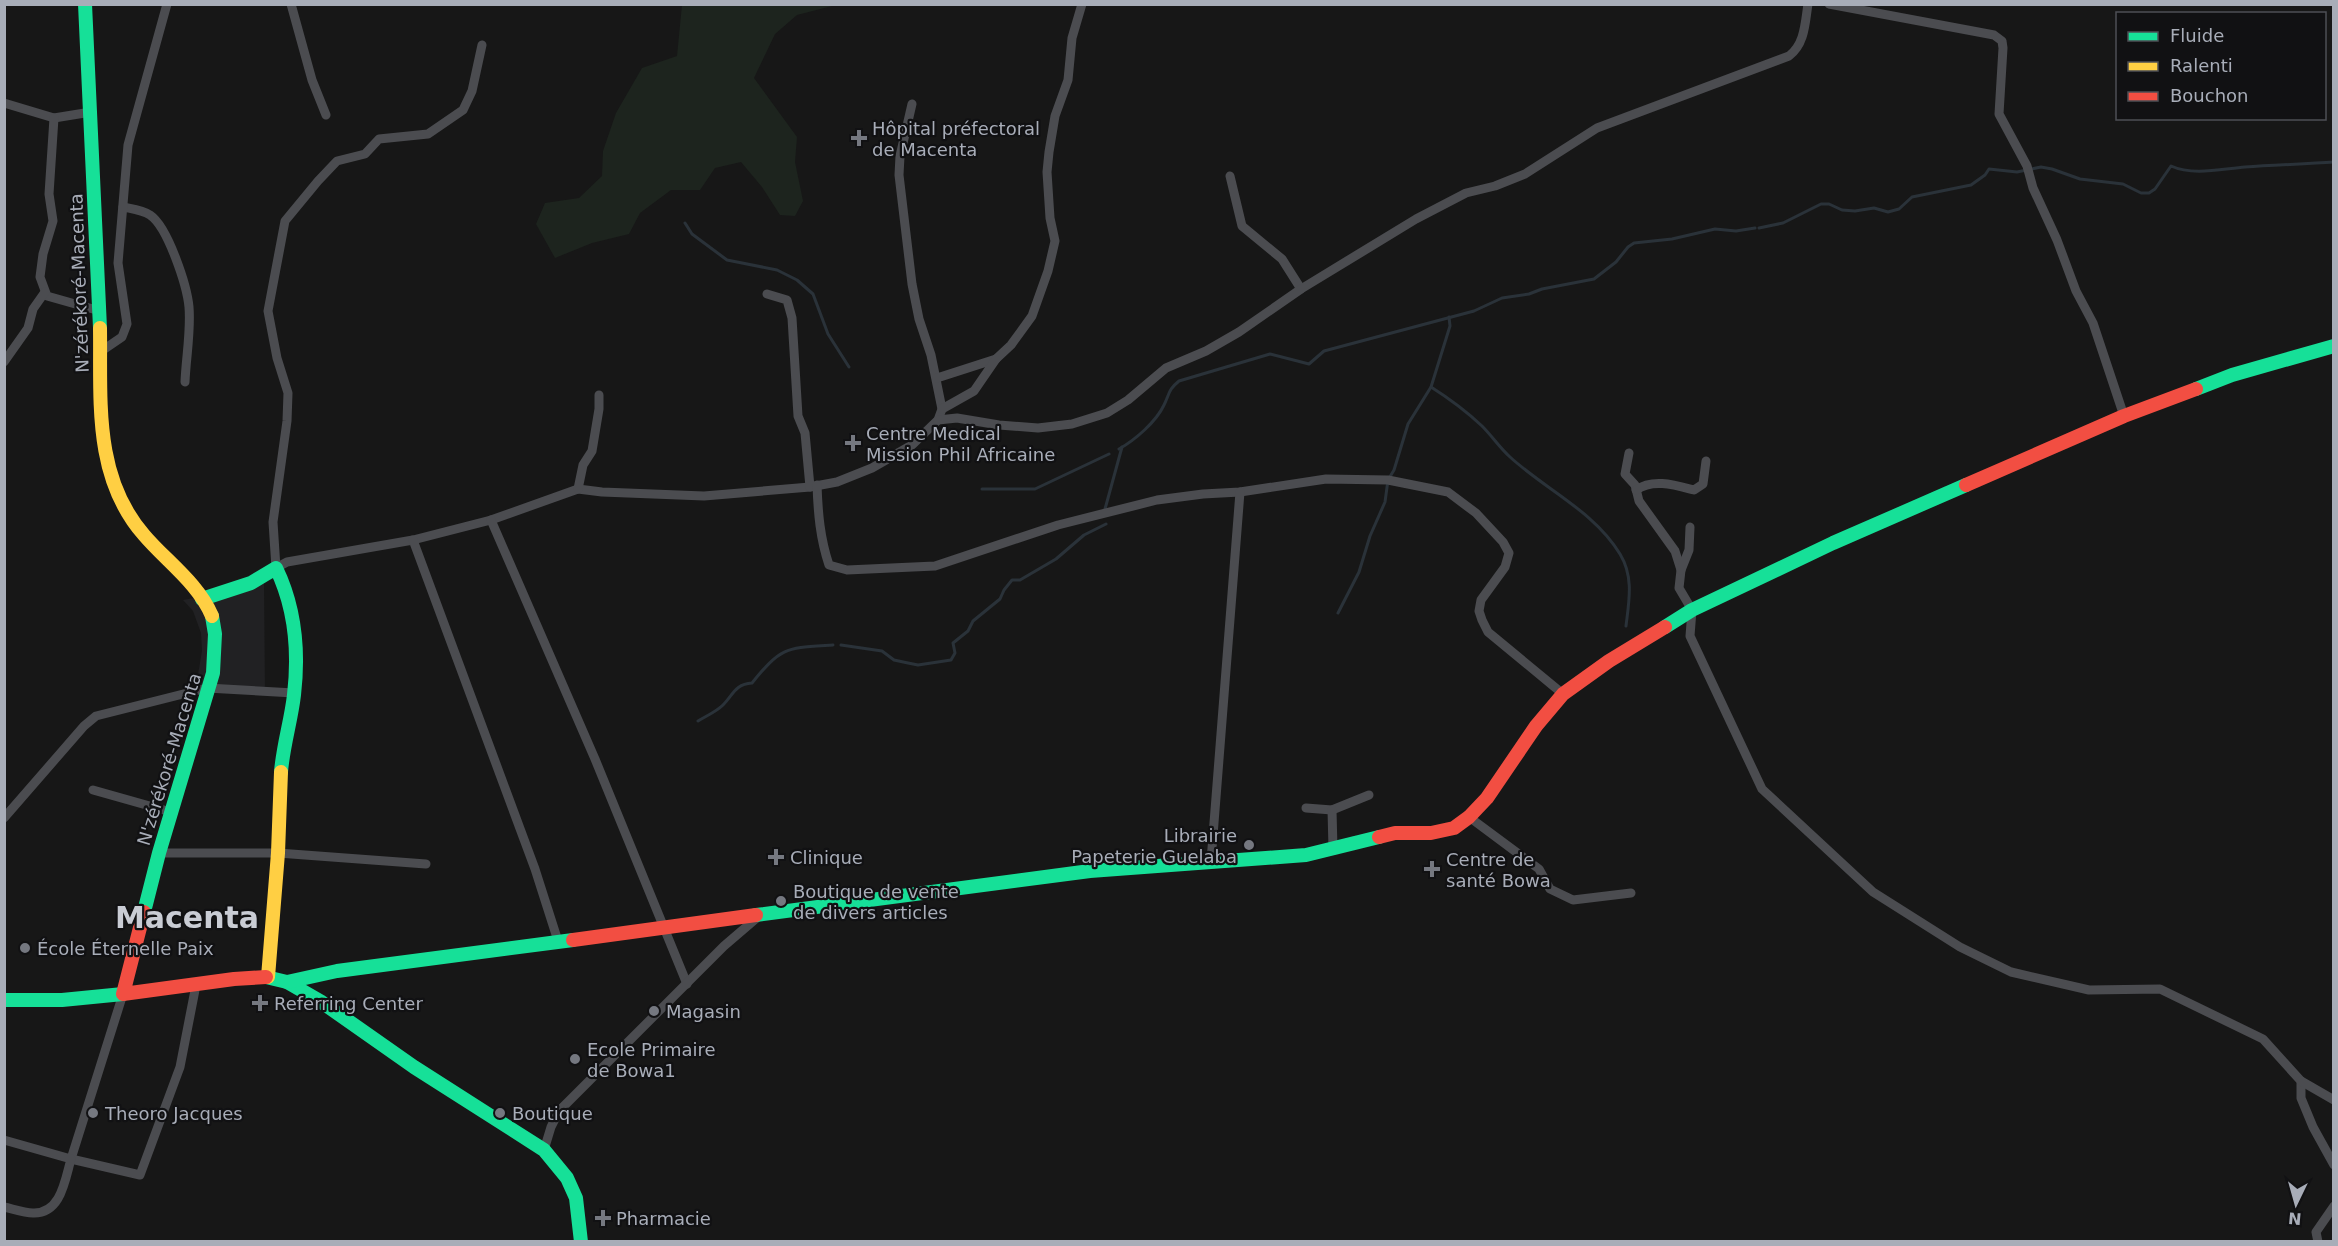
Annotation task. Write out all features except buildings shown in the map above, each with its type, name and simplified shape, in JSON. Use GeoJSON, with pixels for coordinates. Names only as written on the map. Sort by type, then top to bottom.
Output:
{"type":"FeatureCollection","features":[{"type":"Feature","properties":{"kind":"main road","name":"N'zérékoré-Macenta"},"geometry":{"type":"LineString","coordinates":[[85,4],[100,312],[102,418],[112,485],[123,507],[142,534],[202,598],[210,611],[215,630],[215,672],[207,688],[159,853],[123,994]]}},
{"type":"Feature","properties":{"kind":"main road"},"geometry":{"type":"LineString","coordinates":[[286,982],[337,971],[1090,871],[1306,855],[1395,833],[1431,833],[1454,828],[1488,798],[1536,726],[1563,694],[1609,661],[1692,610],[1833,543],[2124,416],[2223,378],[2334,345]]}},
{"type":"Feature","properties":{"kind":"main road"},"geometry":{"type":"LineString","coordinates":[[202,598],[251,583],[276,568],[287,591],[295,633],[294,693],[281,769],[278,853],[268,977]]}},
{"type":"Feature","properties":{"kind":"main road"},"geometry":{"type":"LineString","coordinates":[[4,1000],[63,1000],[196,985],[234,978],[268,977],[286,982],[320,1001],[414,1067],[544,1150],[567,1178],[576,1198],[581,1242]]}},
{"type":"Feature","properties":{"kind":"street"},"geometry":{"type":"LineString","coordinates":[[100,352],[122,337],[127,324],[118,263],[128,145],[167,4]]}},
{"type":"Feature","properties":{"kind":"street"},"geometry":{"type":"LineString","coordinates":[[291,4],[312,80],[326,115]]}},
{"type":"Feature","properties":{"kind":"street"},"geometry":{"type":"LineString","coordinates":[[938,420],[957,418],[999,425],[1038,428],[1072,424],[1107,413],[1128,400],[1166,368],[1206,351],[1239,333],[1301,289],[1416,219],[1466,193],[1495,186],[1525,174],[1597,128],[1789,56],[1802,40],[1808,4]]}},
{"type":"Feature","properties":{"kind":"street"},"geometry":{"type":"LineString","coordinates":[[1829,4],[1994,35],[2002,41],[1999,114],[2028,171],[2076,291],[2092,323],[2124,416]]}},
{"type":"Feature","properties":{"kind":"street"},"geometry":{"type":"LineString","coordinates":[[942,409],[974,391],[996,358],[1011,345],[1032,316],[1048,271],[1055,241],[1048,183],[1048,152],[1055,116],[1068,80],[1072,38],[1082,5]]}},
{"type":"Feature","properties":{"kind":"street"},"geometry":{"type":"LineString","coordinates":[[482,45],[472,91],[464,110],[428,134],[379,139],[364,154],[337,161],[318,180],[285,221],[268,311],[277,358],[288,393],[287,421],[273,522],[276,568],[287,562],[413,540],[491,520],[578,489],[704,496],[837,482],[889,459],[912,445],[938,420],[942,409],[937,378],[919,319],[912,284],[899,175],[900,156],[912,104]]}},
{"type":"Feature","properties":{"kind":"street"},"geometry":{"type":"LineString","coordinates":[[4,103],[54,118],[91,112]]}},
{"type":"Feature","properties":{"kind":"street"},"geometry":{"type":"LineString","coordinates":[[54,118],[49,194],[53,221],[43,254],[40,277],[47,296],[100,312]]}},
{"type":"Feature","properties":{"kind":"street"},"geometry":{"type":"LineString","coordinates":[[1230,176],[1242,226],[1282,259],[1301,289]]}},
{"type":"Feature","properties":{"kind":"street"},"geometry":{"type":"LineString","coordinates":[[123,207],[137,209],[150,215],[162,228],[178,264],[189,307],[185,382]]}},
{"type":"Feature","properties":{"kind":"street"},"geometry":{"type":"LineString","coordinates":[[4,362],[28,328],[33,309],[45,292]]}},
{"type":"Feature","properties":{"kind":"street"},"geometry":{"type":"LineString","coordinates":[[767,294],[787,300],[791,311],[798,416],[805,433],[818,521],[829,565],[847,570],[935,566],[1058,525],[1184,496],[1240,492],[1326,479],[1388,480],[1448,492],[1476,513],[1503,542],[1509,553],[1505,567],[1481,600],[1479,610],[1488,632],[1563,694]]}},
{"type":"Feature","properties":{"kind":"street"},"geometry":{"type":"LineString","coordinates":[[937,378],[996,358]]}},
{"type":"Feature","properties":{"kind":"street"},"geometry":{"type":"LineString","coordinates":[[578,489],[583,465],[592,451],[599,395]]}},
{"type":"Feature","properties":{"kind":"street"},"geometry":{"type":"LineString","coordinates":[[1629,453],[1625,474],[1636,490],[1640,501],[1674,551],[1681,570]]}},
{"type":"Feature","properties":{"kind":"street"},"geometry":{"type":"LineString","coordinates":[[1636,490],[1645,484],[1665,484],[1694,490],[1703,484],[1706,461]]}},
{"type":"Feature","properties":{"kind":"street"},"geometry":{"type":"LineString","coordinates":[[1211,861],[1240,492]]}},
{"type":"Feature","properties":{"kind":"street"},"geometry":{"type":"LineString","coordinates":[[491,520],[595,759],[687,984]]}},
{"type":"Feature","properties":{"kind":"street"},"geometry":{"type":"LineString","coordinates":[[1690,527],[1689,550],[1681,570],[1679,588],[1692,610],[1690,636],[1762,789],[1873,891],[1960,947],[2011,972],[2089,990],[2160,990],[2263,1039],[2301,1081],[2334,1100]]}},
{"type":"Feature","properties":{"kind":"street"},"geometry":{"type":"LineString","coordinates":[[413,540],[535,869],[558,941]]}},
{"type":"Feature","properties":{"kind":"street"},"geometry":{"type":"LineString","coordinates":[[4,818],[84,726],[96,716],[207,688],[294,693]]}},
{"type":"Feature","properties":{"kind":"street"},"geometry":{"type":"LineString","coordinates":[[93,790],[171,812]]}},
{"type":"Feature","properties":{"kind":"street"},"geometry":{"type":"LineString","coordinates":[[1306,808],[1332,810],[1369,795]]}},
{"type":"Feature","properties":{"kind":"street"},"geometry":{"type":"LineString","coordinates":[[1332,810],[1333,849]]}},
{"type":"Feature","properties":{"kind":"street"},"geometry":{"type":"LineString","coordinates":[[1469,817],[1539,869],[1550,889],[1573,900],[1631,893]]}},
{"type":"Feature","properties":{"kind":"street"},"geometry":{"type":"LineString","coordinates":[[159,853],[278,853],[426,864]]}},
{"type":"Feature","properties":{"kind":"street"},"geometry":{"type":"LineString","coordinates":[[544,1150],[551,1127],[559,1112],[724,946],[759,916]]}},
{"type":"Feature","properties":{"kind":"street"},"geometry":{"type":"LineString","coordinates":[[4,1140],[140,1175],[180,1068],[196,985]]}},
{"type":"Feature","properties":{"kind":"street"},"geometry":{"type":"LineString","coordinates":[[4,1207],[33,1213],[48,1210],[59,1199],[123,994]]}},
{"type":"Feature","properties":{"kind":"street"},"geometry":{"type":"LineString","coordinates":[[2301,1081],[2301,1098],[2313,1127],[2334,1165]]}},
{"type":"Feature","properties":{"kind":"street"},"geometry":{"type":"LineString","coordinates":[[2318,1242],[2316,1232],[2334,1206]]}},
{"type":"Feature","properties":{"kind":"shaded area"},"geometry":{"type":"Polygon","coordinates":[[[682,5],[832,6],[797,15],[775,34],[754,78],[797,137],[795,162],[803,201],[795,216],[780,215],[762,187],[741,162],[715,168],[700,190],[671,190],[640,213],[629,234],[592,243],[555,258],[536,224],[545,203],[579,198],[602,176],[603,151],[616,113],[642,68],[677,56],[682,5]]]}},
{"type":"Feature","properties":{"kind":"shaded area"},"geometry":{"type":"Polygon","coordinates":[[[264,583],[265,694],[196,686],[202,651],[201,633],[193,611],[183,600],[252,588],[264,583]]]}},
{"type":"Feature","properties":{"kind":"waterway"},"geometry":{"type":"LineString","coordinates":[[1759,228],[1783,223],[1821,204],[1829,204],[1842,210],[1855,211],[1874,208],[1888,212],[1899,209],[1912,197],[1971,185],[1985,175],[1989,169],[2017,172],[2041,167],[2080,179],[2123,184],[2141,193],[2149,193],[2155,189],[2171,166],[2188,171],[2198,171],[2334,162]]}},
{"type":"Feature","properties":{"kind":"waterway"},"geometry":{"type":"LineString","coordinates":[[685,223],[692,234],[727,260],[777,270],[797,280],[813,294],[828,334],[849,367]]}},
{"type":"Feature","properties":{"kind":"waterway"},"geometry":{"type":"LineString","coordinates":[[1119,449],[1132,441],[1150,424],[1160,411],[1171,389],[1179,381],[1270,354],[1309,364],[1324,351],[1474,311],[1502,298],[1594,279],[1616,262],[1634,243],[1672,239],[1715,229],[1736,231],[1755,228]]}},
{"type":"Feature","properties":{"kind":"waterway"},"geometry":{"type":"LineString","coordinates":[[1338,613],[1359,572],[1370,536],[1385,502],[1388,480],[1394,470],[1408,424],[1431,387],[1450,326],[1449,317]]}},
{"type":"Feature","properties":{"kind":"waterway"},"geometry":{"type":"LineString","coordinates":[[1431,387],[1470,415],[1510,457],[1583,513],[1609,539],[1620,554],[1629,580],[1626,626]]}},
{"type":"Feature","properties":{"kind":"waterway"},"geometry":{"type":"LineString","coordinates":[[1105,509],[1122,447]]}},
{"type":"Feature","properties":{"kind":"waterway"},"geometry":{"type":"LineString","coordinates":[[982,489],[1035,489],[1109,454]]}},
{"type":"Feature","properties":{"kind":"waterway"},"geometry":{"type":"LineString","coordinates":[[841,645],[882,651],[894,660],[918,665],[951,660],[955,653],[953,643],[968,631],[973,621],[1000,599],[1012,580],[1020,580],[1056,559],[1084,535],[1106,524]]}},
{"type":"Feature","properties":{"kind":"waterway"},"geometry":{"type":"LineString","coordinates":[[698,721],[714,712],[742,685],[752,683],[771,662],[786,651],[833,645]]}},
{"type":"Feature","properties":{"kind":"traffic: fast"},"geometry":{"type":"LineString","coordinates":[[85,4],[100,328]]}},
{"type":"Feature","properties":{"kind":"traffic: fast"},"geometry":{"type":"LineString","coordinates":[[2196,389],[2232,375],[2334,346]]}},
{"type":"Feature","properties":{"kind":"traffic: fast"},"geometry":{"type":"LineString","coordinates":[[1665,627],[1692,610],[1833,543],[1966,485]]}},
{"type":"Feature","properties":{"kind":"traffic: fast"},"geometry":{"type":"LineString","coordinates":[[202,599],[251,583],[276,568],[288,598],[296,646],[294,695],[281,772]]}},
{"type":"Feature","properties":{"kind":"traffic: fast"},"geometry":{"type":"LineString","coordinates":[[144,912],[159,853],[213,673],[215,634],[212,616]]}},
{"type":"Feature","properties":{"kind":"traffic: fast"},"geometry":{"type":"LineString","coordinates":[[756,915],[1090,871],[1306,855],[1379,837]]}},
{"type":"Feature","properties":{"kind":"traffic: fast"},"geometry":{"type":"LineString","coordinates":[[287,982],[337,971],[573,940]]}},
{"type":"Feature","properties":{"kind":"traffic: fast"},"geometry":{"type":"LineString","coordinates":[[266,977],[287,982],[320,1001],[414,1067],[544,1150],[567,1178],[576,1198],[581,1242]]}},
{"type":"Feature","properties":{"kind":"traffic: fast"},"geometry":{"type":"LineString","coordinates":[[4,1000],[62,1000],[123,994]]}},
{"type":"Feature","properties":{"kind":"traffic: slow"},"geometry":{"type":"LineString","coordinates":[[100,328],[103,437],[116,488],[128,512],[144,535],[199,593],[212,616]]}},
{"type":"Feature","properties":{"kind":"traffic: slow"},"geometry":{"type":"LineString","coordinates":[[268,977],[278,853],[281,772]]}},
{"type":"Feature","properties":{"kind":"traffic: jam"},"geometry":{"type":"LineString","coordinates":[[1966,485],[2124,416],[2196,389]]}},
{"type":"Feature","properties":{"kind":"traffic: jam"},"geometry":{"type":"LineString","coordinates":[[1379,837],[1395,833],[1431,833],[1454,828],[1469,817],[1487,798],[1536,726],[1563,694],[1609,661],[1665,627]]}},
{"type":"Feature","properties":{"kind":"traffic: jam"},"geometry":{"type":"LineString","coordinates":[[144,912],[123,994],[266,977]]}},
{"type":"Feature","properties":{"kind":"traffic: jam"},"geometry":{"type":"LineString","coordinates":[[573,940],[756,915]]}},
{"type":"Feature","properties":{"kind":"place","name":"Hôpital préfectoral de Macenta"},"geometry":{"type":"Point","coordinates":[859,138]}},
{"type":"Feature","properties":{"kind":"place","name":"Centre Medical Mission Phil Africaine"},"geometry":{"type":"Point","coordinates":[853,443]}},
{"type":"Feature","properties":{"kind":"place","name":"Librairie Papeterie Guelaba"},"geometry":{"type":"Point","coordinates":[1249,845]}},
{"type":"Feature","properties":{"kind":"place","name":"Clinique"},"geometry":{"type":"Point","coordinates":[776,857]}},
{"type":"Feature","properties":{"kind":"place","name":"Centre de santé Bowa"},"geometry":{"type":"Point","coordinates":[1432,869]}},
{"type":"Feature","properties":{"kind":"place","name":"Boutique de vente de divers articles"},"geometry":{"type":"Point","coordinates":[781,901]}},
{"type":"Feature","properties":{"kind":"place","name":"École Éternelle Paix"},"geometry":{"type":"Point","coordinates":[25,948]}},
{"type":"Feature","properties":{"kind":"place","name":"Referring Center"},"geometry":{"type":"Point","coordinates":[260,1003]}},
{"type":"Feature","properties":{"kind":"place","name":"Magasin"},"geometry":{"type":"Point","coordinates":[654,1011]}},
{"type":"Feature","properties":{"kind":"place","name":"Ecole Primaire de Bowa1"},"geometry":{"type":"Point","coordinates":[575,1059]}},
{"type":"Feature","properties":{"kind":"place","name":"Theoro Jacques"},"geometry":{"type":"Point","coordinates":[93,1113]}},
{"type":"Feature","properties":{"kind":"place","name":"Boutique"},"geometry":{"type":"Point","coordinates":[500,1113]}},
{"type":"Feature","properties":{"kind":"place","name":"Pharmacie"},"geometry":{"type":"Point","coordinates":[603,1218]}},
{"type":"Feature","properties":{"kind":"district","name":"Macenta"},"geometry":{"type":"Point","coordinates":[187,917]}}]}
